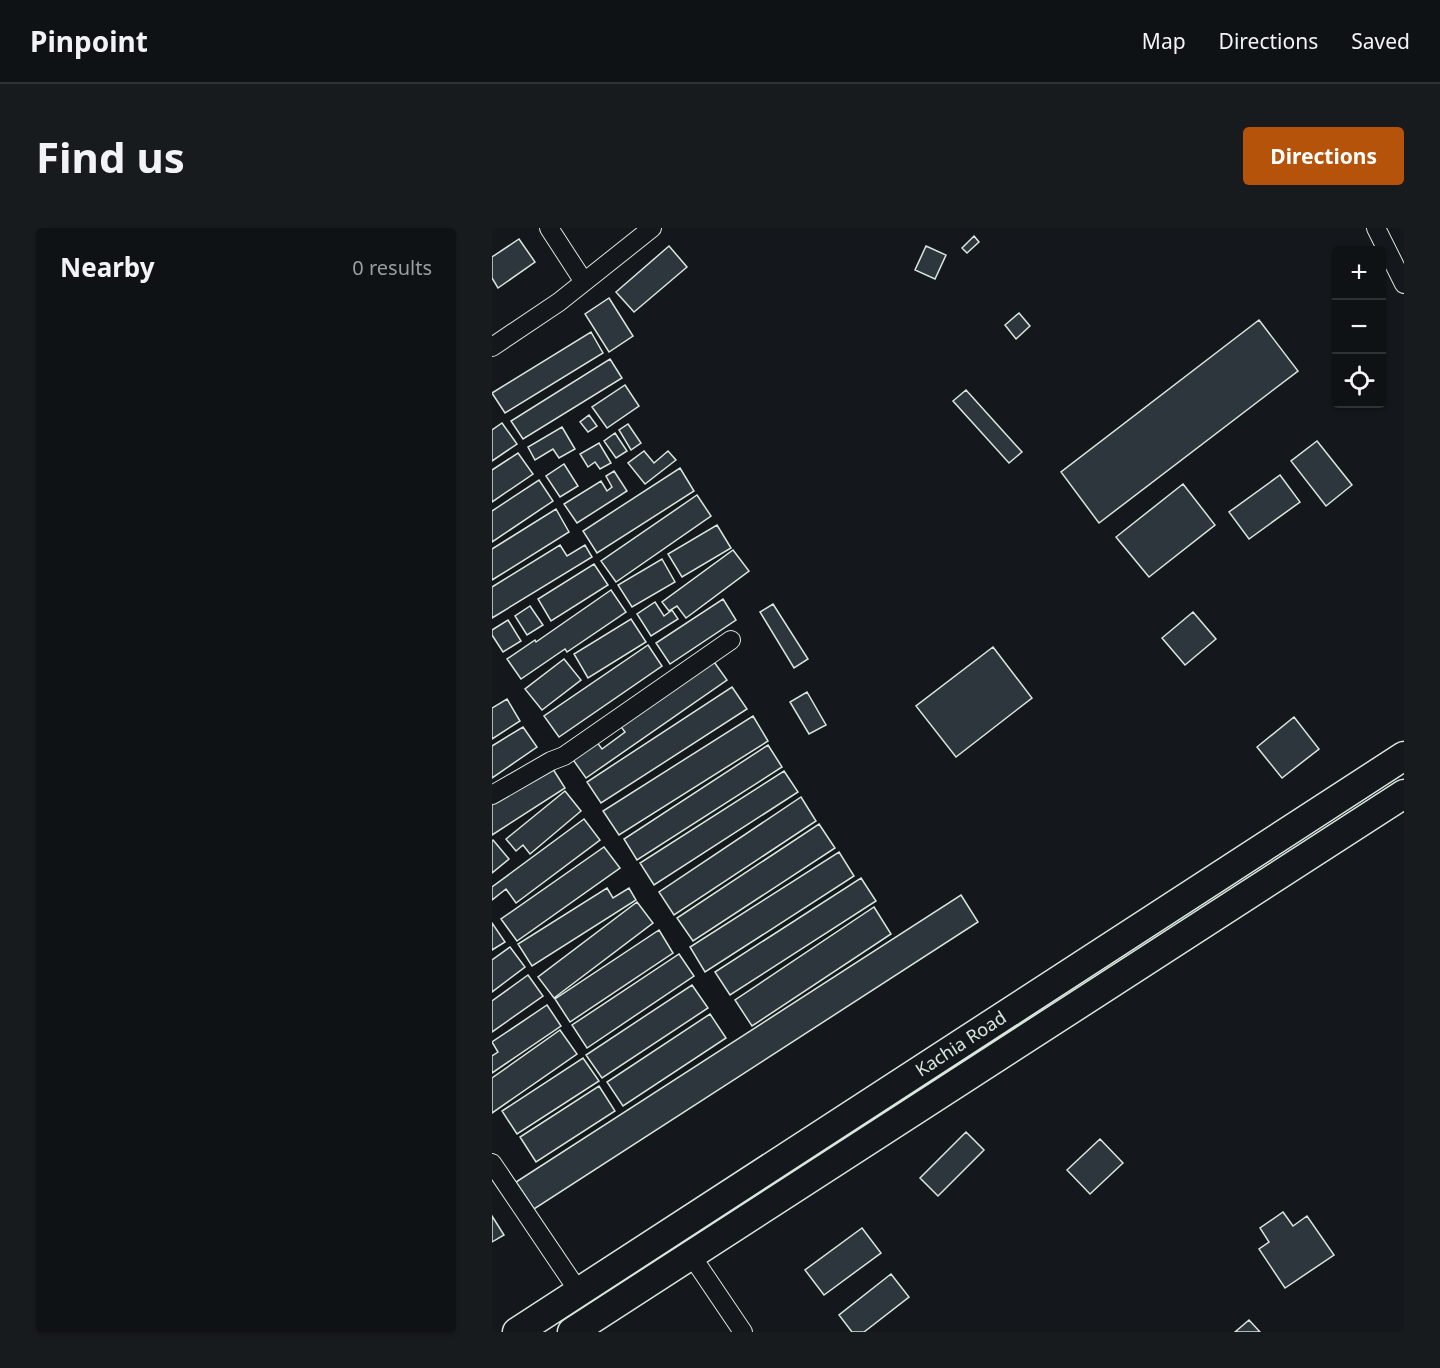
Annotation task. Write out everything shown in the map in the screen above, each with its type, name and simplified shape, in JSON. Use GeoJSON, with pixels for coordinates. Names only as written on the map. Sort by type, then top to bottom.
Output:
{"type":"FeatureCollection","features":[{"type":"Feature","properties":{"kind":"highway","name":"Kachia Road"},"geometry":{"type":"LineString","coordinates":[[517,1332],[1404,756]]}},
{"type":"Feature","properties":{"kind":"highway","name":"Kachia Road"},"geometry":{"type":"LineString","coordinates":[[572,1332],[1404,794]]}},
{"type":"Feature","properties":{"kind":"street"},"geometry":{"type":"LineString","coordinates":[[549,228],[584,282]]}},
{"type":"Feature","properties":{"kind":"street"},"geometry":{"type":"LineString","coordinates":[[492,347],[559,302],[652,228]]}},
{"type":"Feature","properties":{"kind":"street"},"geometry":{"type":"LineString","coordinates":[[1376,228],[1404,284]]}},
{"type":"Feature","properties":{"kind":"street"},"geometry":{"type":"LineString","coordinates":[[492,795],[564,756],[731,640]]}},
{"type":"Feature","properties":{"kind":"street"},"geometry":{"type":"LineString","coordinates":[[492,1163],[579,1292]]}},
{"type":"Feature","properties":{"kind":"street"},"geometry":{"type":"LineString","coordinates":[[691,1255],[743,1332]]}},
{"type":"Feature","properties":{"kind":"building"},"geometry":{"type":"Polygon","coordinates":[[[974,236],[979,242],[967,253],[962,248],[974,236]]]}},
{"type":"Feature","properties":{"kind":"building"},"geometry":{"type":"Polygon","coordinates":[[[519,239],[535,262],[498,288],[492,278],[492,257],[519,239]]]}},
{"type":"Feature","properties":{"kind":"building"},"geometry":{"type":"Polygon","coordinates":[[[669,246],[687,267],[634,312],[616,292],[669,246]]]}},
{"type":"Feature","properties":{"kind":"building"},"geometry":{"type":"Polygon","coordinates":[[[926,246],[946,255],[935,279],[915,270],[926,246]]]}},
{"type":"Feature","properties":{"kind":"building"},"geometry":{"type":"Polygon","coordinates":[[[609,298],[633,336],[609,352],[585,314],[609,298]]]}},
{"type":"Feature","properties":{"kind":"building"},"geometry":{"type":"Polygon","coordinates":[[[1019,313],[1030,326],[1016,339],[1005,325],[1019,313]]]}},
{"type":"Feature","properties":{"kind":"building"},"geometry":{"type":"Polygon","coordinates":[[[1259,320],[1298,371],[1099,523],[1061,472],[1259,320]]]}},
{"type":"Feature","properties":{"kind":"building"},"geometry":{"type":"Polygon","coordinates":[[[591,332],[603,353],[505,413],[492,393],[591,332]]]}},
{"type":"Feature","properties":{"kind":"building"},"geometry":{"type":"Polygon","coordinates":[[[610,359],[622,378],[523,439],[511,421],[610,359]]]}},
{"type":"Feature","properties":{"kind":"building"},"geometry":{"type":"Polygon","coordinates":[[[625,385],[639,406],[607,428],[592,407],[625,385]]]}},
{"type":"Feature","properties":{"kind":"building"},"geometry":{"type":"Polygon","coordinates":[[[966,390],[1022,452],[1009,463],[953,401],[966,390]]]}},
{"type":"Feature","properties":{"kind":"building"},"geometry":{"type":"Polygon","coordinates":[[[589,415],[597,426],[588,432],[580,422],[589,415]]]}},
{"type":"Feature","properties":{"kind":"building"},"geometry":{"type":"Polygon","coordinates":[[[502,423],[517,444],[492,461],[492,430],[502,423]]]}},
{"type":"Feature","properties":{"kind":"building"},"geometry":{"type":"Polygon","coordinates":[[[628,424],[641,443],[631,450],[619,430],[628,424]]]}},
{"type":"Feature","properties":{"kind":"building"},"geometry":{"type":"Polygon","coordinates":[[[562,427],[575,449],[559,458],[553,449],[535,460],[528,447],[562,427]]]}},
{"type":"Feature","properties":{"kind":"building"},"geometry":{"type":"Polygon","coordinates":[[[615,433],[627,451],[616,458],[604,441],[615,433]]]}},
{"type":"Feature","properties":{"kind":"building"},"geometry":{"type":"Polygon","coordinates":[[[1317,441],[1352,485],[1326,506],[1291,461],[1317,441]]]}},
{"type":"Feature","properties":{"kind":"building"},"geometry":{"type":"Polygon","coordinates":[[[599,443],[611,463],[600,469],[595,462],[588,467],[580,454],[599,443]]]}},
{"type":"Feature","properties":{"kind":"building"},"geometry":{"type":"Polygon","coordinates":[[[644,451],[654,463],[668,451],[676,460],[645,484],[628,463],[644,451]]]}},
{"type":"Feature","properties":{"kind":"building"},"geometry":{"type":"Polygon","coordinates":[[[518,453],[533,474],[492,502],[492,470],[518,453]]]}},
{"type":"Feature","properties":{"kind":"building"},"geometry":{"type":"Polygon","coordinates":[[[564,464],[578,486],[560,497],[546,476],[564,464]]]}},
{"type":"Feature","properties":{"kind":"building"},"geometry":{"type":"Polygon","coordinates":[[[680,468],[694,491],[597,553],[583,531],[680,468]]]}},
{"type":"Feature","properties":{"kind":"building"},"geometry":{"type":"Polygon","coordinates":[[[614,471],[627,491],[577,523],[564,504],[601,481],[607,491],[612,487],[606,476],[614,471]]]}},
{"type":"Feature","properties":{"kind":"building"},"geometry":{"type":"Polygon","coordinates":[[[1280,475],[1300,502],[1249,539],[1229,512],[1280,475]]]}},
{"type":"Feature","properties":{"kind":"building"},"geometry":{"type":"Polygon","coordinates":[[[539,480],[553,501],[492,542],[492,511],[539,480]]]}},
{"type":"Feature","properties":{"kind":"building"},"geometry":{"type":"Polygon","coordinates":[[[1183,484],[1215,525],[1149,577],[1116,537],[1183,484]]]}},
{"type":"Feature","properties":{"kind":"building"},"geometry":{"type":"Polygon","coordinates":[[[697,495],[711,516],[616,582],[601,561],[697,495]]]}},
{"type":"Feature","properties":{"kind":"building"},"geometry":{"type":"Polygon","coordinates":[[[556,509],[569,532],[492,580],[492,549],[556,509]]]}},
{"type":"Feature","properties":{"kind":"building"},"geometry":{"type":"Polygon","coordinates":[[[717,525],[731,548],[682,577],[668,554],[717,525]]]}},
{"type":"Feature","properties":{"kind":"building"},"geometry":{"type":"Polygon","coordinates":[[[560,545],[567,556],[585,545],[592,557],[492,618],[492,587],[560,545]]]}},
{"type":"Feature","properties":{"kind":"building"},"geometry":{"type":"Polygon","coordinates":[[[733,550],[749,571],[686,618],[677,606],[669,611],[662,602],[733,550]]]}},
{"type":"Feature","properties":{"kind":"building"},"geometry":{"type":"Polygon","coordinates":[[[662,559],[675,582],[632,607],[618,585],[662,559]]]}},
{"type":"Feature","properties":{"kind":"building"},"geometry":{"type":"Polygon","coordinates":[[[594,564],[608,585],[551,621],[538,599],[594,564]]]}},
{"type":"Feature","properties":{"kind":"building"},"geometry":{"type":"Polygon","coordinates":[[[611,590],[626,612],[567,652],[565,649],[521,679],[507,659],[535,640],[536,642],[611,590]]]}},
{"type":"Feature","properties":{"kind":"building"},"geometry":{"type":"Polygon","coordinates":[[[723,599],[736,620],[670,664],[656,643],[723,599]]]}},
{"type":"Feature","properties":{"kind":"building"},"geometry":{"type":"Polygon","coordinates":[[[655,602],[664,616],[672,610],[678,619],[651,636],[637,614],[655,602]]]}},
{"type":"Feature","properties":{"kind":"building"},"geometry":{"type":"Polygon","coordinates":[[[773,604],[808,659],[794,668],[760,612],[773,604]]]}},
{"type":"Feature","properties":{"kind":"building"},"geometry":{"type":"Polygon","coordinates":[[[530,606],[543,625],[527,635],[515,616],[530,606]]]}},
{"type":"Feature","properties":{"kind":"building"},"geometry":{"type":"Polygon","coordinates":[[[1193,612],[1216,639],[1185,665],[1162,638],[1193,612]]]}},
{"type":"Feature","properties":{"kind":"building"},"geometry":{"type":"Polygon","coordinates":[[[631,619],[646,642],[588,678],[574,654],[631,619]]]}},
{"type":"Feature","properties":{"kind":"building"},"geometry":{"type":"Polygon","coordinates":[[[508,620],[521,641],[503,652],[492,635],[492,630],[508,620]]]}},
{"type":"Feature","properties":{"kind":"building"},"geometry":{"type":"Polygon","coordinates":[[[648,645],[662,666],[559,737],[544,716],[648,645]]]}},
{"type":"Feature","properties":{"kind":"building"},"geometry":{"type":"Polygon","coordinates":[[[993,647],[1032,698],[956,757],[916,706],[993,647]]]}},
{"type":"Feature","properties":{"kind":"building"},"geometry":{"type":"Polygon","coordinates":[[[564,659],[581,680],[542,710],[525,689],[564,659]]]}},
{"type":"Feature","properties":{"kind":"building"},"geometry":{"type":"Polygon","coordinates":[[[712,659],[727,680],[586,778],[569,754],[593,737],[602,749],[625,732],[619,724],[712,659]]]}},
{"type":"Feature","properties":{"kind":"building"},"geometry":{"type":"Polygon","coordinates":[[[732,687],[747,709],[601,803],[587,782],[732,687]]]}},
{"type":"Feature","properties":{"kind":"building"},"geometry":{"type":"Polygon","coordinates":[[[807,692],[826,725],[809,734],[790,702],[807,692]]]}},
{"type":"Feature","properties":{"kind":"building"},"geometry":{"type":"Polygon","coordinates":[[[507,699],[520,721],[492,739],[492,708],[507,699]]]}},
{"type":"Feature","properties":{"kind":"building"},"geometry":{"type":"Polygon","coordinates":[[[753,716],[768,741],[619,835],[603,811],[753,716]]]}},
{"type":"Feature","properties":{"kind":"building"},"geometry":{"type":"Polygon","coordinates":[[[1294,717],[1319,749],[1282,778],[1257,747],[1294,717]]]}},
{"type":"Feature","properties":{"kind":"building"},"geometry":{"type":"Polygon","coordinates":[[[523,727],[537,747],[492,778],[492,746],[523,727]]]}},
{"type":"Feature","properties":{"kind":"building"},"geometry":{"type":"Polygon","coordinates":[[[768,745],[782,767],[637,860],[624,839],[768,745]]]}},
{"type":"Feature","properties":{"kind":"building"},"geometry":{"type":"Polygon","coordinates":[[[551,766],[565,788],[492,835],[492,803],[551,766]]]}},
{"type":"Feature","properties":{"kind":"building"},"geometry":{"type":"Polygon","coordinates":[[[784,771],[798,792],[654,885],[640,863],[784,771]]]}},
{"type":"Feature","properties":{"kind":"building"},"geometry":{"type":"Polygon","coordinates":[[[565,791],[581,811],[530,854],[523,845],[516,851],[506,839],[565,791]]]}},
{"type":"Feature","properties":{"kind":"building"},"geometry":{"type":"Polygon","coordinates":[[[801,797],[816,821],[674,915],[659,892],[801,797]]]}},
{"type":"Feature","properties":{"kind":"building"},"geometry":{"type":"Polygon","coordinates":[[[584,819],[600,840],[516,903],[506,889],[492,900],[492,887],[584,819]]]}},
{"type":"Feature","properties":{"kind":"building"},"geometry":{"type":"Polygon","coordinates":[[[819,824],[835,848],[693,941],[677,918],[819,824]]]}},
{"type":"Feature","properties":{"kind":"building"},"geometry":{"type":"Polygon","coordinates":[[[492,841],[509,859],[492,873],[492,841]]]}},
{"type":"Feature","properties":{"kind":"building"},"geometry":{"type":"Polygon","coordinates":[[[604,847],[620,868],[517,941],[501,919],[604,847]]]}},
{"type":"Feature","properties":{"kind":"building"},"geometry":{"type":"Polygon","coordinates":[[[839,852],[854,876],[705,972],[690,947],[839,852]]]}},
{"type":"Feature","properties":{"kind":"building"},"geometry":{"type":"Polygon","coordinates":[[[861,878],[876,901],[730,995],[715,972],[861,878]]]}},
{"type":"Feature","properties":{"kind":"building"},"geometry":{"type":"Polygon","coordinates":[[[607,888],[613,898],[629,888],[636,900],[532,966],[518,944],[607,888]]]}},
{"type":"Feature","properties":{"kind":"building"},"geometry":{"type":"Polygon","coordinates":[[[961,895],[978,922],[534,1209],[516,1182],[961,895]]]}},
{"type":"Feature","properties":{"kind":"building"},"geometry":{"type":"Polygon","coordinates":[[[637,902],[653,923],[554,998],[538,977],[637,902]]]}},
{"type":"Feature","properties":{"kind":"building"},"geometry":{"type":"Polygon","coordinates":[[[874,907],[891,934],[752,1026],[735,1000],[874,907]]]}},
{"type":"Feature","properties":{"kind":"building"},"geometry":{"type":"Polygon","coordinates":[[[492,923],[505,942],[492,950],[492,923]]]}},
{"type":"Feature","properties":{"kind":"building"},"geometry":{"type":"Polygon","coordinates":[[[659,930],[673,953],[570,1022],[555,999],[659,930]]]}},
{"type":"Feature","properties":{"kind":"building"},"geometry":{"type":"Polygon","coordinates":[[[510,947],[525,967],[492,992],[492,960],[510,947]]]}},
{"type":"Feature","properties":{"kind":"building"},"geometry":{"type":"Polygon","coordinates":[[[679,954],[694,976],[587,1048],[572,1025],[679,954]]]}},
{"type":"Feature","properties":{"kind":"building"},"geometry":{"type":"Polygon","coordinates":[[[528,975],[543,996],[492,1032],[492,1001],[528,975]]]}},
{"type":"Feature","properties":{"kind":"building"},"geometry":{"type":"Polygon","coordinates":[[[692,985],[708,1008],[602,1078],[586,1055],[692,985]]]}},
{"type":"Feature","properties":{"kind":"building"},"geometry":{"type":"Polygon","coordinates":[[[547,1005],[561,1026],[492,1073],[492,1056],[498,1052],[492,1042],[547,1005]]]}},
{"type":"Feature","properties":{"kind":"building"},"geometry":{"type":"Polygon","coordinates":[[[710,1014],[726,1038],[623,1106],[607,1082],[710,1014]]]}},
{"type":"Feature","properties":{"kind":"building"},"geometry":{"type":"Polygon","coordinates":[[[560,1030],[577,1054],[492,1113],[492,1078],[560,1030]]]}},
{"type":"Feature","properties":{"kind":"building"},"geometry":{"type":"Polygon","coordinates":[[[583,1058],[599,1081],[517,1134],[502,1111],[583,1058]]]}},
{"type":"Feature","properties":{"kind":"building"},"geometry":{"type":"Polygon","coordinates":[[[599,1086],[615,1111],[536,1162],[520,1137],[599,1086]]]}},
{"type":"Feature","properties":{"kind":"building"},"geometry":{"type":"Polygon","coordinates":[[[966,1132],[984,1150],[938,1196],[920,1178],[966,1132]]]}},
{"type":"Feature","properties":{"kind":"building"},"geometry":{"type":"Polygon","coordinates":[[[1100,1139],[1123,1163],[1090,1194],[1067,1170],[1100,1139]]]}},
{"type":"Feature","properties":{"kind":"building"},"geometry":{"type":"Polygon","coordinates":[[[1283,1212],[1293,1226],[1307,1216],[1334,1255],[1285,1288],[1259,1249],[1269,1242],[1260,1228],[1283,1212]]]}},
{"type":"Feature","properties":{"kind":"building"},"geometry":{"type":"Polygon","coordinates":[[[492,1216],[504,1235],[492,1242],[492,1216]]]}},
{"type":"Feature","properties":{"kind":"building"},"geometry":{"type":"Polygon","coordinates":[[[862,1228],[881,1253],[824,1295],[805,1270],[862,1228]]]}},
{"type":"Feature","properties":{"kind":"building"},"geometry":{"type":"Polygon","coordinates":[[[891,1274],[909,1297],[864,1332],[852,1332],[839,1315],[891,1274]]]}},
{"type":"Feature","properties":{"kind":"building"},"geometry":{"type":"Polygon","coordinates":[[[1249,1320],[1260,1332],[1235,1332],[1249,1320]]]}}]}
